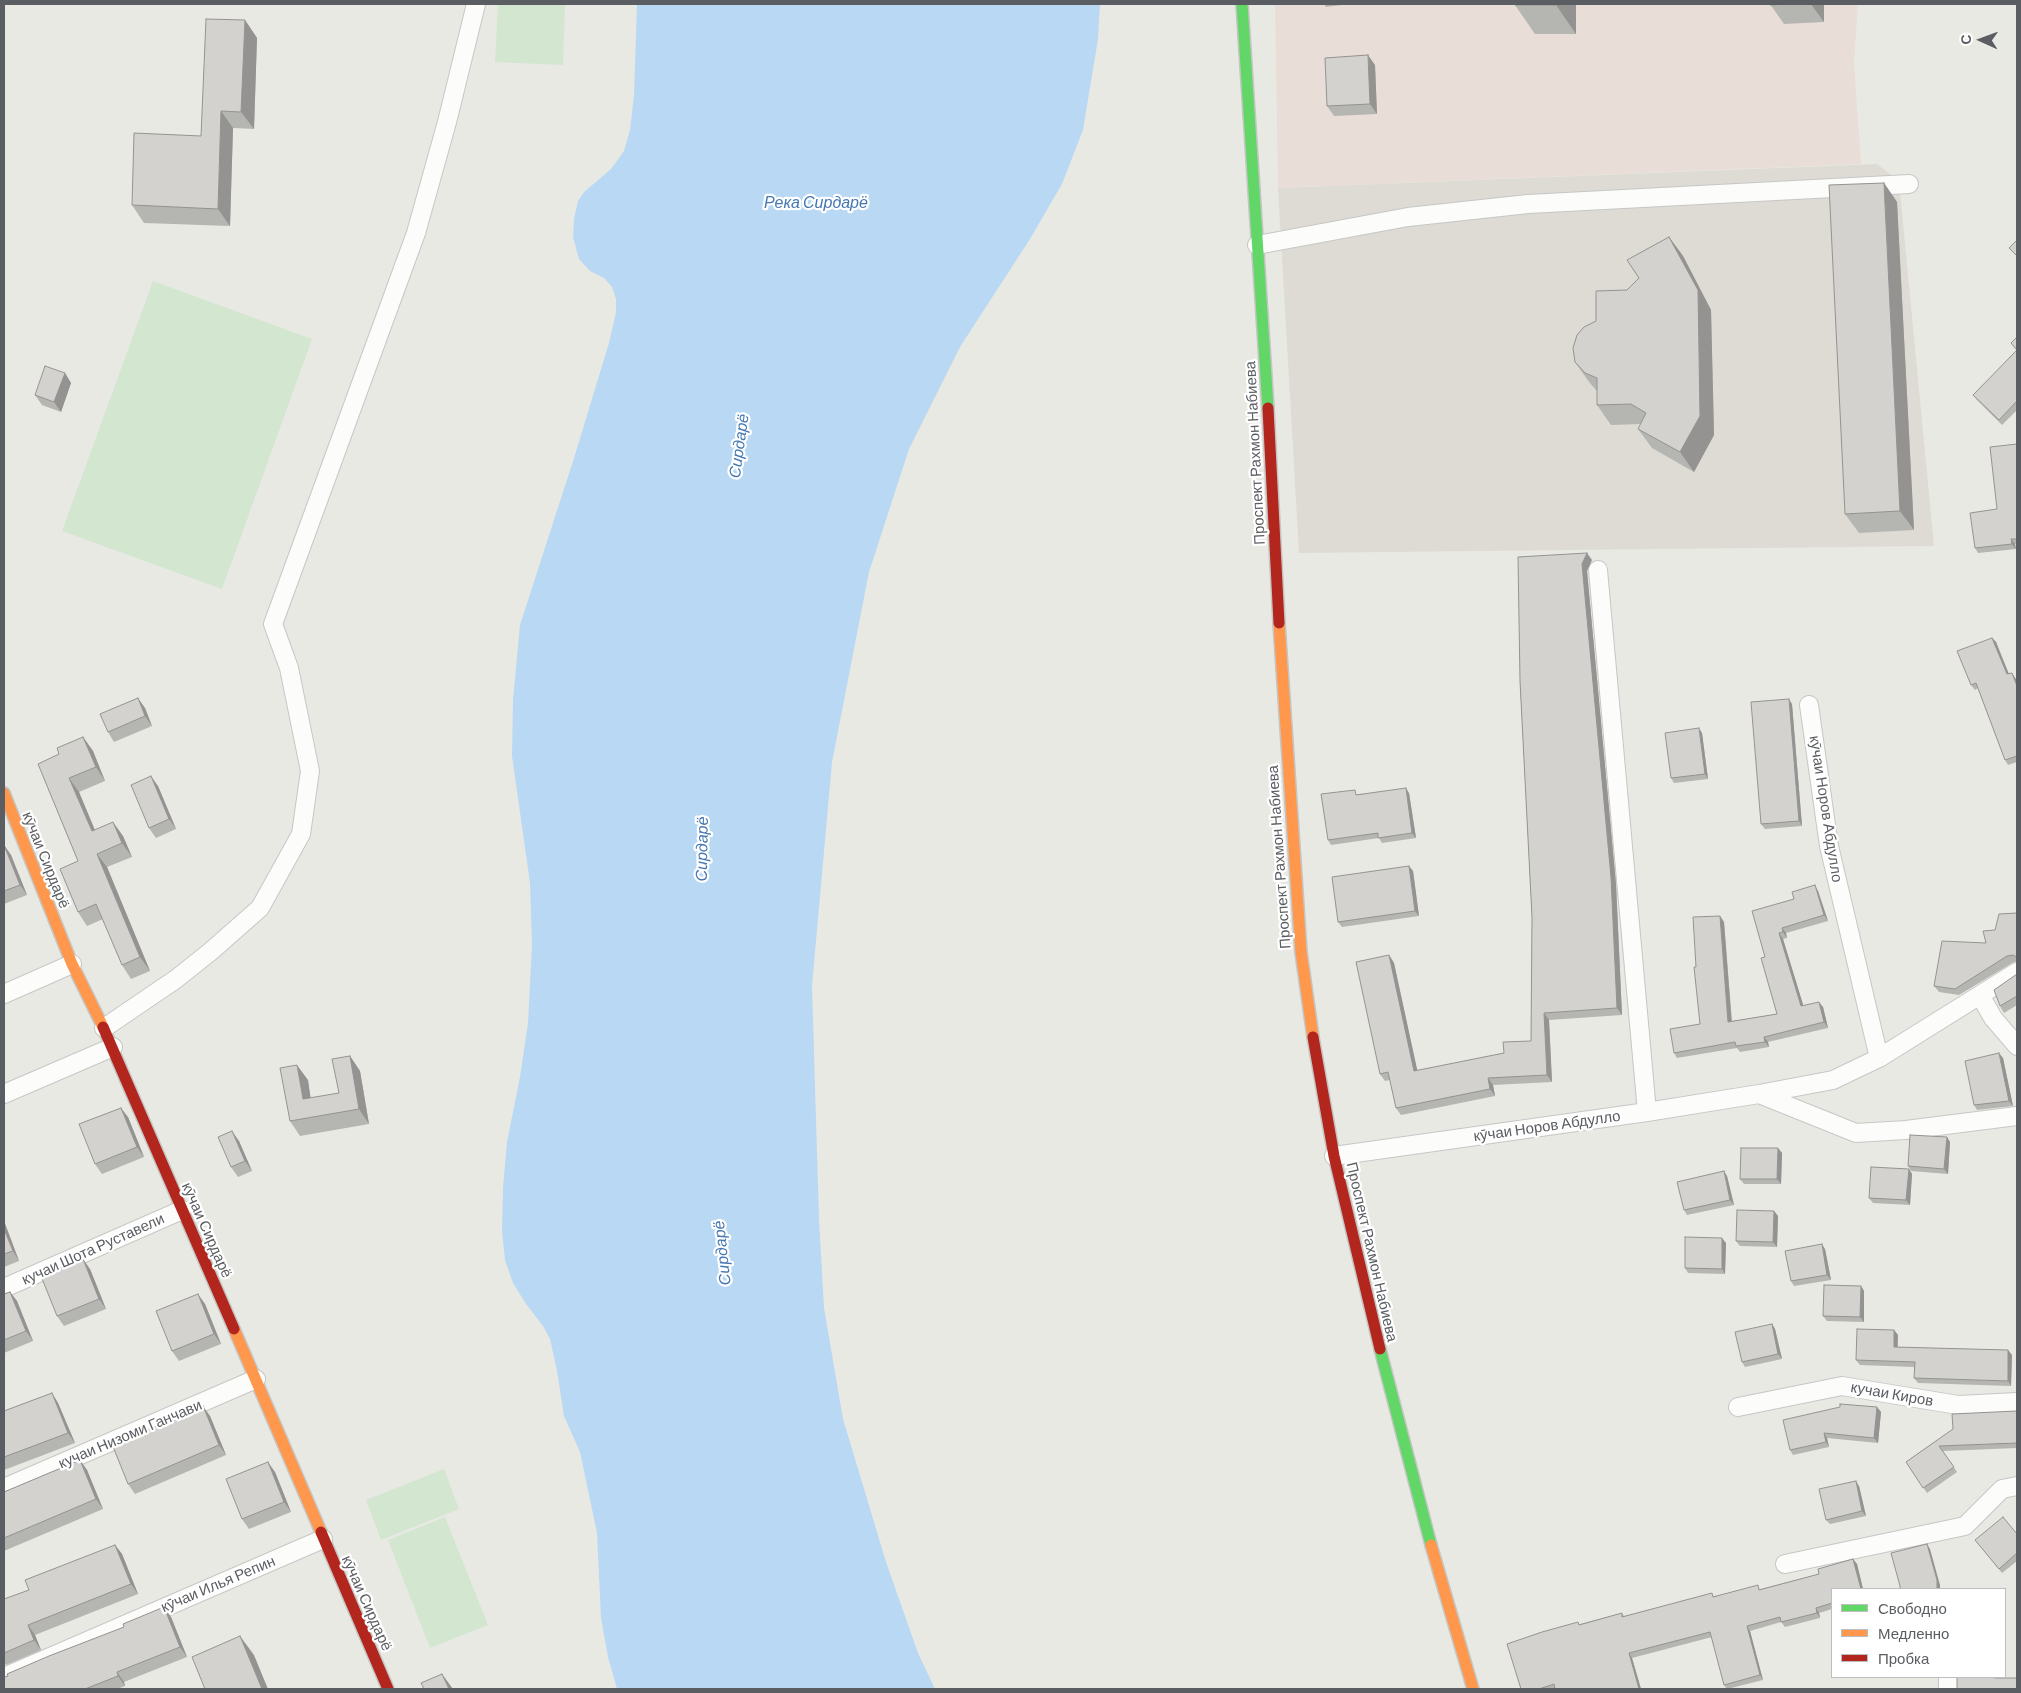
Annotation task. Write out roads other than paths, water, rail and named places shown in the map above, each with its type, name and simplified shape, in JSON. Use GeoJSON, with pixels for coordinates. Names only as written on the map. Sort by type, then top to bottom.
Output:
{"type":"FeatureCollection","features":[{"type":"Feature","properties":{"kind":"main road","name":"Проспект Рахмон Набиева"},"geometry":{"type":"LineString","coordinates":[[1242,4],[1272,472],[1281,679],[1301,952],[1317,1068],[1334,1156],[1387,1380],[1446,1601],[1473,1689]]}},
{"type":"Feature","properties":{"kind":"main road","name":"кӯчаи Сирдарё"},"geometry":{"type":"LineString","coordinates":[[4,794],[72,964],[113,1047],[386,1684]]}},
{"type":"Feature","properties":{"kind":"street"},"geometry":{"type":"LineString","coordinates":[[104,1028],[176,979],[260,908],[301,834],[310,770],[289,668],[273,624],[416,233],[447,122],[476,4]]}},
{"type":"Feature","properties":{"kind":"street"},"geometry":{"type":"LineString","coordinates":[[1257,245],[1408,218],[1528,204],[1909,184]]}},
{"type":"Feature","properties":{"kind":"street"},"geometry":{"type":"LineString","coordinates":[[1598,570],[1647,1112]]}},
{"type":"Feature","properties":{"kind":"street","name":"кӯчаи Норов Абдулло"},"geometry":{"type":"LineString","coordinates":[[1809,705],[1829,846],[1880,1058]]}},
{"type":"Feature","properties":{"kind":"street"},"geometry":{"type":"LineString","coordinates":[[4,994],[72,964]]}},
{"type":"Feature","properties":{"kind":"street","name":"кӯчаи Норов Абдулло"},"geometry":{"type":"LineString","coordinates":[[1334,1156],[1647,1112],[1833,1080],[1880,1058],[2017,972]]}},
{"type":"Feature","properties":{"kind":"street"},"geometry":{"type":"LineString","coordinates":[[1980,995],[1992,1018],[2017,1046]]}},
{"type":"Feature","properties":{"kind":"street"},"geometry":{"type":"LineString","coordinates":[[4,1094],[113,1047]]}},
{"type":"Feature","properties":{"kind":"street"},"geometry":{"type":"LineString","coordinates":[[1759,1094],[1856,1133],[1906,1130],[2017,1116]]}},
{"type":"Feature","properties":{"kind":"street","name":"кучаи Шота Руставели"},"geometry":{"type":"LineString","coordinates":[[4,1288],[182,1210]]}},
{"type":"Feature","properties":{"kind":"street","name":"кучаи Низоми Ганчави"},"geometry":{"type":"LineString","coordinates":[[4,1488],[256,1379]]}},
{"type":"Feature","properties":{"kind":"street","name":"кучаи Киров"},"geometry":{"type":"LineString","coordinates":[[1738,1407],[1842,1386],[1958,1405],[2017,1402]]}},
{"type":"Feature","properties":{"kind":"street"},"geometry":{"type":"LineString","coordinates":[[1785,1564],[1965,1526],[2002,1489],[2017,1486]]}},
{"type":"Feature","properties":{"kind":"street","name":"кӯчаи Илья Репин"},"geometry":{"type":"LineString","coordinates":[[4,1677],[323,1539]]}},
{"type":"Feature","properties":{"kind":"water","name":"Река Сирдарё"},"geometry":{"type":"Polygon","coordinates":[[[637,4],[1100,4],[1098,39],[1083,130],[1062,184],[1030,239],[960,347],[909,449],[869,572],[832,762],[812,986],[819,1219],[824,1308],[843,1419],[886,1562],[918,1653],[935,1689],[617,1689],[608,1657],[601,1618],[597,1533],[580,1452],[564,1416],[550,1339],[513,1283],[505,1260],[502,1231],[503,1188],[507,1142],[520,1077],[528,1023],[532,945],[530,883],[512,756],[513,700],[520,625],[574,458],[609,343],[616,312],[616,299],[612,287],[604,278],[590,271],[579,259],[573,237],[574,219],[578,201],[584,192],[611,169],[624,151],[630,130],[634,95],[637,4]]]}},
{"type":"Feature","properties":{"kind":"water label","name":"Сирдарё"},"geometry":{"type":"Point","coordinates":[739,446]}},
{"type":"Feature","properties":{"kind":"water label","name":"Сирдарё"},"geometry":{"type":"Point","coordinates":[702,849]}},
{"type":"Feature","properties":{"kind":"water label","name":"Сирдарё"},"geometry":{"type":"Point","coordinates":[722,1253]}}]}
